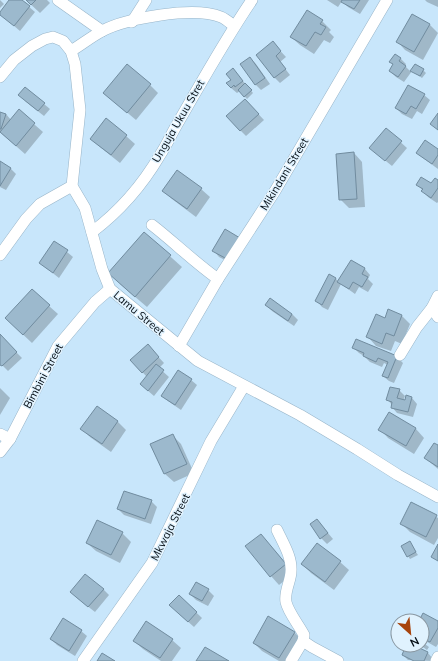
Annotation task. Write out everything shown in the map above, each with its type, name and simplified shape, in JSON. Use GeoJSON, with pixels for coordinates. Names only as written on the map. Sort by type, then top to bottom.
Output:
{"type":"FeatureCollection","features":[{"type":"Feature","properties":{"kind":"street"},"geometry":{"type":"LineString","coordinates":[[58,0],[102,31]]}},
{"type":"Feature","properties":{"kind":"street"},"geometry":{"type":"LineString","coordinates":[[132,22],[146,0]]}},
{"type":"Feature","properties":{"kind":"street","name":"Unguja Ukuu Stret"},"geometry":{"type":"LineString","coordinates":[[92,232],[119,210],[136,190],[160,155],[234,26],[252,0]]}},
{"type":"Feature","properties":{"kind":"street","name":"Mikindani Street"},"geometry":{"type":"LineString","coordinates":[[179,346],[218,279],[275,191],[387,0]]}},
{"type":"Feature","properties":{"kind":"street"},"geometry":{"type":"LineString","coordinates":[[71,51],[102,31],[132,22],[175,13],[212,15],[222,18],[234,26]]}},
{"type":"Feature","properties":{"kind":"street"},"geometry":{"type":"LineString","coordinates":[[0,77],[14,60],[32,46],[45,39],[53,37],[63,41],[71,51],[76,64],[80,110],[72,186],[40,204],[26,219],[0,255]]}},
{"type":"Feature","properties":{"kind":"street","name":"Lamu Street"},"geometry":{"type":"LineString","coordinates":[[72,186],[85,208],[102,268],[110,289],[198,361],[300,415],[398,475],[438,497]]}},
{"type":"Feature","properties":{"kind":"street"},"geometry":{"type":"LineString","coordinates":[[152,225],[174,242],[202,268],[218,279]]}},
{"type":"Feature","properties":{"kind":"street","name":"Bimbini Street"},"geometry":{"type":"LineString","coordinates":[[0,452],[5,437],[58,346],[95,302],[110,289]]}},
{"type":"Feature","properties":{"kind":"street"},"geometry":{"type":"LineString","coordinates":[[400,355],[417,327],[435,312],[438,296]]}},
{"type":"Feature","properties":{"kind":"street","name":"Mkwaja Street"},"geometry":{"type":"LineString","coordinates":[[82,661],[152,563],[211,442],[244,386]]}},
{"type":"Feature","properties":{"kind":"street"},"geometry":{"type":"LineString","coordinates":[[277,530],[288,552],[291,564],[291,572],[285,596],[286,602],[288,609],[304,635],[303,641],[291,661]]}},
{"type":"Feature","properties":{"kind":"street"},"geometry":{"type":"LineString","coordinates":[[303,641],[312,648],[338,661]]}},
{"type":"Feature","properties":{"kind":"street"},"geometry":{"type":"LineString","coordinates":[[436,661],[438,656]]}},
{"type":"Feature","properties":{"kind":"building"},"geometry":{"type":"Polygon","coordinates":[[[9,0],[22,0],[30,6],[14,26],[0,15],[0,12],[9,0]]]}},
{"type":"Feature","properties":{"kind":"building"},"geometry":{"type":"Polygon","coordinates":[[[26,0],[36,0],[31,5],[26,0]]]}},
{"type":"Feature","properties":{"kind":"building"},"geometry":{"type":"Polygon","coordinates":[[[342,0],[360,0],[354,9],[341,2],[342,0]]]}},
{"type":"Feature","properties":{"kind":"building"},"geometry":{"type":"Polygon","coordinates":[[[307,10],[323,20],[320,24],[326,27],[321,35],[315,32],[306,46],[290,37],[307,10]]]}},
{"type":"Feature","properties":{"kind":"building"},"geometry":{"type":"Polygon","coordinates":[[[412,14],[430,24],[414,52],[396,42],[412,14]]]}},
{"type":"Feature","properties":{"kind":"building"},"geometry":{"type":"Polygon","coordinates":[[[273,41],[281,51],[276,56],[286,69],[274,78],[256,55],[273,41]]]}},
{"type":"Feature","properties":{"kind":"building"},"geometry":{"type":"Polygon","coordinates":[[[395,54],[401,58],[399,61],[406,66],[398,77],[389,71],[393,64],[389,62],[395,54]]]}},
{"type":"Feature","properties":{"kind":"building"},"geometry":{"type":"Polygon","coordinates":[[[250,57],[265,78],[255,85],[240,64],[250,57]]]}},
{"type":"Feature","properties":{"kind":"building"},"geometry":{"type":"Polygon","coordinates":[[[127,64],[151,84],[127,113],[103,93],[127,64]]]}},
{"type":"Feature","properties":{"kind":"building"},"geometry":{"type":"Polygon","coordinates":[[[415,64],[424,69],[420,76],[410,71],[415,64]]]}},
{"type":"Feature","properties":{"kind":"building"},"geometry":{"type":"Polygon","coordinates":[[[233,68],[243,81],[231,88],[226,83],[231,80],[226,74],[233,68]]]}},
{"type":"Feature","properties":{"kind":"building"},"geometry":{"type":"Polygon","coordinates":[[[245,83],[252,90],[244,97],[238,90],[245,83]]]}},
{"type":"Feature","properties":{"kind":"building"},"geometry":{"type":"Polygon","coordinates":[[[408,85],[425,94],[416,109],[411,106],[406,114],[395,108],[408,85]]]}},
{"type":"Feature","properties":{"kind":"building"},"geometry":{"type":"Polygon","coordinates":[[[25,87],[45,103],[38,111],[18,95],[25,87]]]}},
{"type":"Feature","properties":{"kind":"building"},"geometry":{"type":"Polygon","coordinates":[[[245,99],[259,114],[240,131],[226,116],[245,99]]]}},
{"type":"Feature","properties":{"kind":"building"},"geometry":{"type":"Polygon","coordinates":[[[19,109],[35,123],[16,146],[0,132],[19,109]]]}},
{"type":"Feature","properties":{"kind":"building"},"geometry":{"type":"Polygon","coordinates":[[[0,112],[6,114],[1,129],[0,129],[0,112]]]}},
{"type":"Feature","properties":{"kind":"building"},"geometry":{"type":"Polygon","coordinates":[[[438,113],[438,130],[430,124],[438,113]]]}},
{"type":"Feature","properties":{"kind":"building"},"geometry":{"type":"Polygon","coordinates":[[[106,118],[127,135],[111,155],[90,139],[106,118]]]}},
{"type":"Feature","properties":{"kind":"building"},"geometry":{"type":"Polygon","coordinates":[[[386,128],[402,141],[385,161],[369,148],[386,128]]]}},
{"type":"Feature","properties":{"kind":"building"},"geometry":{"type":"Polygon","coordinates":[[[425,140],[438,149],[438,155],[432,164],[416,153],[425,140]]]}},
{"type":"Feature","properties":{"kind":"building"},"geometry":{"type":"Polygon","coordinates":[[[354,152],[357,199],[339,200],[336,154],[354,152]]]}},
{"type":"Feature","properties":{"kind":"building"},"geometry":{"type":"Polygon","coordinates":[[[0,161],[11,168],[0,186],[0,161]]]}},
{"type":"Feature","properties":{"kind":"building"},"geometry":{"type":"Polygon","coordinates":[[[177,170],[202,188],[187,209],[162,191],[177,170]]]}},
{"type":"Feature","properties":{"kind":"building"},"geometry":{"type":"Polygon","coordinates":[[[421,177],[431,183],[435,178],[438,180],[438,188],[431,198],[421,191],[423,189],[416,185],[421,177]]]}},
{"type":"Feature","properties":{"kind":"building"},"geometry":{"type":"Polygon","coordinates":[[[225,229],[240,238],[227,259],[212,251],[225,229]]]}},
{"type":"Feature","properties":{"kind":"building"},"geometry":{"type":"Polygon","coordinates":[[[144,232],[171,255],[135,297],[108,273],[144,232]]]}},
{"type":"Feature","properties":{"kind":"building"},"geometry":{"type":"Polygon","coordinates":[[[54,241],[68,250],[53,273],[39,263],[54,241]]]}},
{"type":"Feature","properties":{"kind":"building"},"geometry":{"type":"Polygon","coordinates":[[[351,260],[365,268],[362,274],[368,277],[362,287],[353,282],[349,289],[337,282],[351,260]]]}},
{"type":"Feature","properties":{"kind":"building"},"geometry":{"type":"Polygon","coordinates":[[[329,274],[336,278],[322,305],[315,301],[329,274]]]}},
{"type":"Feature","properties":{"kind":"building"},"geometry":{"type":"Polygon","coordinates":[[[32,289],[50,305],[23,335],[5,318],[32,289]]]}},
{"type":"Feature","properties":{"kind":"building"},"geometry":{"type":"Polygon","coordinates":[[[270,298],[292,314],[288,321],[265,305],[270,298]]]}},
{"type":"Feature","properties":{"kind":"building"},"geometry":{"type":"Polygon","coordinates":[[[388,309],[402,315],[394,336],[386,333],[382,344],[366,337],[376,314],[385,318],[388,309]]]}},
{"type":"Feature","properties":{"kind":"building"},"geometry":{"type":"Polygon","coordinates":[[[0,334],[17,352],[2,366],[0,365],[0,334]]]}},
{"type":"Feature","properties":{"kind":"building"},"geometry":{"type":"Polygon","coordinates":[[[356,339],[397,356],[388,378],[382,376],[388,362],[378,358],[376,362],[363,356],[364,353],[352,348],[356,339]]]}},
{"type":"Feature","properties":{"kind":"building"},"geometry":{"type":"Polygon","coordinates":[[[148,344],[159,357],[142,373],[130,360],[148,344]]]}},
{"type":"Feature","properties":{"kind":"building"},"geometry":{"type":"Polygon","coordinates":[[[156,364],[164,370],[148,391],[140,384],[156,364]]]}},
{"type":"Feature","properties":{"kind":"building"},"geometry":{"type":"Polygon","coordinates":[[[178,370],[192,379],[175,405],[161,396],[178,370]]]}},
{"type":"Feature","properties":{"kind":"building"},"geometry":{"type":"Polygon","coordinates":[[[390,387],[400,389],[397,398],[405,400],[406,395],[412,397],[408,412],[391,408],[392,402],[386,400],[390,387]]]}},
{"type":"Feature","properties":{"kind":"building"},"geometry":{"type":"Polygon","coordinates":[[[97,406],[118,421],[102,444],[80,429],[97,406]]]}},
{"type":"Feature","properties":{"kind":"building"},"geometry":{"type":"Polygon","coordinates":[[[389,412],[416,428],[406,446],[378,430],[389,412]]]}},
{"type":"Feature","properties":{"kind":"building"},"geometry":{"type":"Polygon","coordinates":[[[173,434],[187,464],[164,474],[150,444],[173,434]]]}},
{"type":"Feature","properties":{"kind":"building"},"geometry":{"type":"Polygon","coordinates":[[[434,443],[438,445],[438,467],[424,458],[434,443]]]}},
{"type":"Feature","properties":{"kind":"building"},"geometry":{"type":"Polygon","coordinates":[[[124,491],[152,500],[145,519],[117,509],[124,491]]]}},
{"type":"Feature","properties":{"kind":"building"},"geometry":{"type":"Polygon","coordinates":[[[411,502],[437,515],[426,537],[400,524],[411,502]]]}},
{"type":"Feature","properties":{"kind":"building"},"geometry":{"type":"Polygon","coordinates":[[[317,519],[328,533],[320,539],[310,524],[317,519]]]}},
{"type":"Feature","properties":{"kind":"building"},"geometry":{"type":"Polygon","coordinates":[[[97,520],[123,532],[111,555],[86,543],[97,520]]]}},
{"type":"Feature","properties":{"kind":"building"},"geometry":{"type":"Polygon","coordinates":[[[261,534],[286,564],[270,577],[245,546],[261,534]]]}},
{"type":"Feature","properties":{"kind":"building"},"geometry":{"type":"Polygon","coordinates":[[[410,541],[416,552],[407,557],[401,546],[410,541]]]}},
{"type":"Feature","properties":{"kind":"building"},"geometry":{"type":"Polygon","coordinates":[[[317,543],[341,561],[325,582],[301,564],[317,543]]]}},
{"type":"Feature","properties":{"kind":"building"},"geometry":{"type":"Polygon","coordinates":[[[438,544],[438,561],[431,557],[438,544]]]}},
{"type":"Feature","properties":{"kind":"building"},"geometry":{"type":"Polygon","coordinates":[[[85,574],[104,589],[88,607],[70,592],[85,574]]]}},
{"type":"Feature","properties":{"kind":"building"},"geometry":{"type":"Polygon","coordinates":[[[196,582],[209,589],[202,601],[189,594],[196,582]]]}},
{"type":"Feature","properties":{"kind":"building"},"geometry":{"type":"Polygon","coordinates":[[[179,595],[197,612],[188,622],[169,605],[179,595]]]}},
{"type":"Feature","properties":{"kind":"building"},"geometry":{"type":"Polygon","coordinates":[[[268,616],[295,632],[279,658],[253,643],[268,616]]]}},
{"type":"Feature","properties":{"kind":"building"},"geometry":{"type":"Polygon","coordinates":[[[430,617],[438,621],[438,628],[430,642],[430,617]]]}},
{"type":"Feature","properties":{"kind":"building"},"geometry":{"type":"Polygon","coordinates":[[[63,618],[82,630],[69,651],[50,639],[63,618]]]}},
{"type":"Feature","properties":{"kind":"building"},"geometry":{"type":"Polygon","coordinates":[[[146,621],[173,639],[160,658],[133,641],[146,621]]]}},
{"type":"Feature","properties":{"kind":"building"},"geometry":{"type":"Polygon","coordinates":[[[205,647],[229,661],[196,661],[205,647]]]}},
{"type":"Feature","properties":{"kind":"building"},"geometry":{"type":"Polygon","coordinates":[[[102,653],[115,661],[97,661],[102,653]]]}},
{"type":"Feature","properties":{"kind":"building"},"geometry":{"type":"Polygon","coordinates":[[[403,653],[428,653],[424,661],[414,661],[402,655],[403,653]]]}}]}
